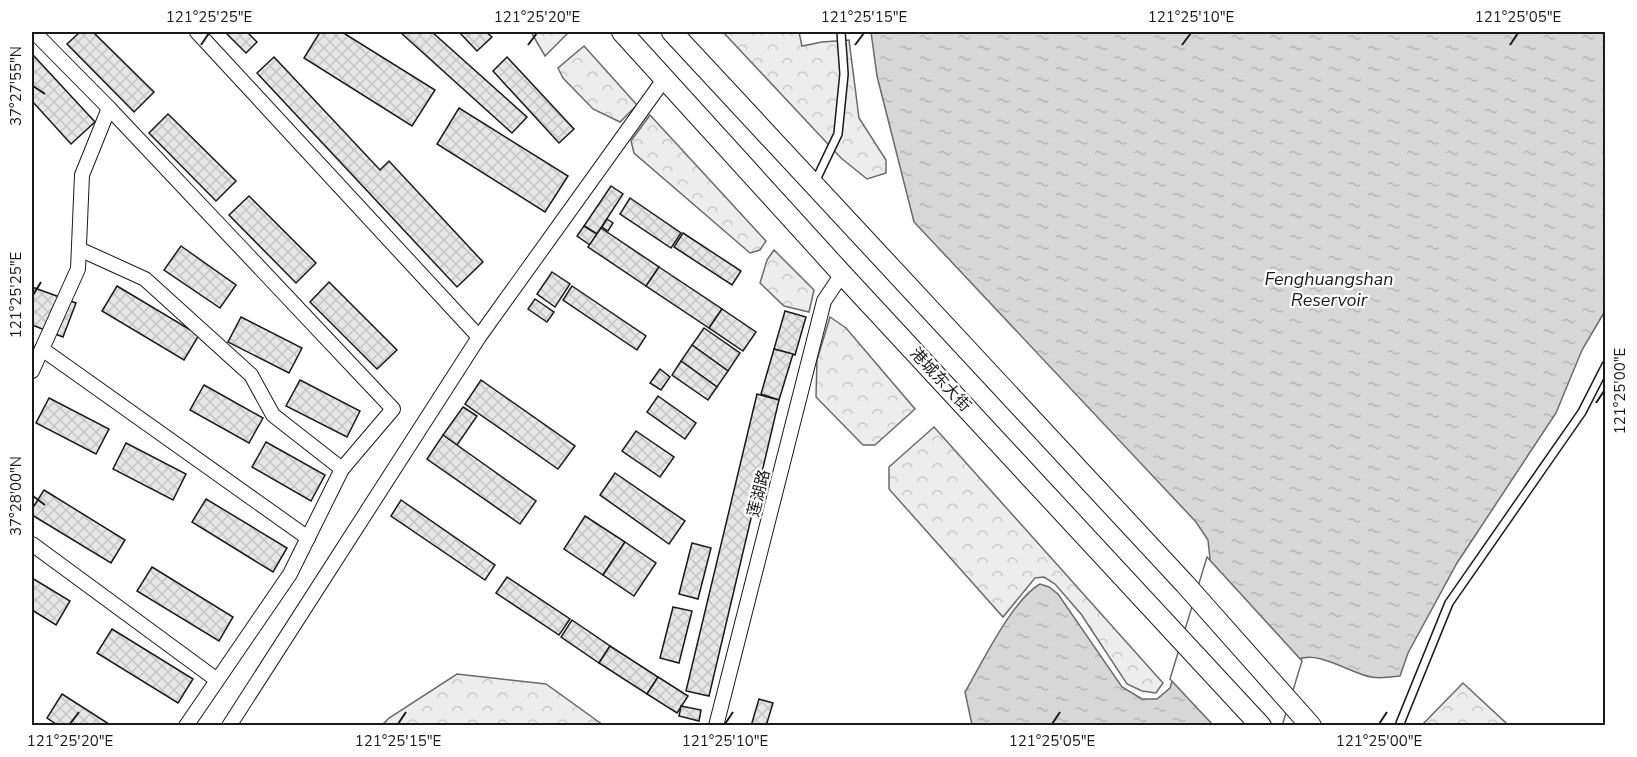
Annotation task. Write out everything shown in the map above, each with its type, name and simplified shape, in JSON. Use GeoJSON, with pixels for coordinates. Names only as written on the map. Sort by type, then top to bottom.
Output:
{"type":"FeatureCollection","features":[{"type":"Feature","properties":{"kind":"main road","name":"港城东大街"},"geometry":{"type":"LineString","coordinates":[[622,32],[842,274],[1172,627],[1261,726]]}},
{"type":"Feature","properties":{"kind":"main road"},"geometry":{"type":"LineString","coordinates":[[672,32],[1185,584],[1311,726]]}},
{"type":"Feature","properties":{"kind":"street"},"geometry":{"type":"LineString","coordinates":[[34,32],[109,108],[393,409],[342,469],[290,574],[186,726]]}},
{"type":"Feature","properties":{"kind":"street"},"geometry":{"type":"LineString","coordinates":[[197,32],[479,337]]}},
{"type":"Feature","properties":{"kind":"street"},"geometry":{"type":"LineString","coordinates":[[229,726],[479,337],[665,78]]}},
{"type":"Feature","properties":{"kind":"street"},"geometry":{"type":"LineString","coordinates":[[32,371],[78,269],[82,175],[109,108]]}},
{"type":"Feature","properties":{"kind":"street"},"geometry":{"type":"LineString","coordinates":[[79,249],[145,279],[251,375],[273,415],[342,469]]}},
{"type":"Feature","properties":{"kind":"street","name":"莲湖路"},"geometry":{"type":"LineString","coordinates":[[716,726],[824,301],[842,274]]}},
{"type":"Feature","properties":{"kind":"street"},"geometry":{"type":"LineString","coordinates":[[42,349],[308,538]]}},
{"type":"Feature","properties":{"kind":"street"},"geometry":{"type":"LineString","coordinates":[[32,544],[217,680]]}},
{"type":"Feature","properties":{"kind":"lane"},"geometry":{"type":"LineString","coordinates":[[814,185],[838,134],[844,74],[842,32]]}},
{"type":"Feature","properties":{"kind":"lane"},"geometry":{"type":"LineString","coordinates":[[1399,726],[1449,603],[1582,412],[1605,365]]}},
{"type":"Feature","properties":{"kind":"green space"},"geometry":{"type":"Polygon","coordinates":[[[531,32],[565,32],[567,34],[545,56],[531,32]]]}},
{"type":"Feature","properties":{"kind":"green space"},"geometry":{"type":"Polygon","coordinates":[[[723,32],[799,32],[802,46],[849,40],[859,118],[886,160],[886,173],[867,179],[841,158],[723,32]]]}},
{"type":"Feature","properties":{"kind":"green space"},"geometry":{"type":"Polygon","coordinates":[[[584,46],[637,105],[620,122],[593,109],[563,78],[558,68],[584,46]]]}},
{"type":"Feature","properties":{"kind":"green space"},"geometry":{"type":"Polygon","coordinates":[[[650,115],[766,241],[760,250],[750,253],[634,153],[631,141],[650,115]]]}},
{"type":"Feature","properties":{"kind":"green space"},"geometry":{"type":"Polygon","coordinates":[[[774,250],[814,290],[809,312],[784,306],[760,283],[767,260],[774,250]]]}},
{"type":"Feature","properties":{"kind":"green space"},"geometry":{"type":"Polygon","coordinates":[[[830,317],[846,328],[915,409],[875,445],[863,445],[816,397],[817,360],[830,317]]]}},
{"type":"Feature","properties":{"kind":"green space"},"geometry":{"type":"Polygon","coordinates":[[[934,427],[1163,683],[1156,693],[1142,691],[1127,684],[1081,614],[1055,584],[1044,577],[1035,578],[1003,617],[889,489],[889,467],[934,427]]]}},
{"type":"Feature","properties":{"kind":"green space"},"geometry":{"type":"Polygon","coordinates":[[[457,674],[546,684],[603,725],[382,725],[389,718],[457,674]]]}},
{"type":"Feature","properties":{"kind":"green space"},"geometry":{"type":"Polygon","coordinates":[[[1463,683],[1506,723],[1505,725],[1422,725],[1463,683]]]}},
{"type":"Feature","properties":{"kind":"water","name":"Fenghuangshan Reservoir"},"geometry":{"type":"Polygon","coordinates":[[[871,32],[1605,32],[1605,311],[1582,350],[1556,413],[1457,563],[1408,653],[1400,676],[1371,677],[1324,660],[1306,657],[1298,660],[1279,725],[972,725],[965,692],[1008,618],[1029,592],[1040,584],[1058,594],[1122,687],[1142,699],[1157,699],[1170,688],[1210,559],[1208,540],[1196,522],[914,222],[877,76],[871,32]]]}},
{"type":"Feature","properties":{"kind":"pier"},"geometry":{"type":"Polygon","coordinates":[[[1207,557],[1302,661],[1282,726],[1213,725],[1170,679],[1207,557]]]}},
{"type":"Feature","properties":{"kind":"building"},"geometry":{"type":"Polygon","coordinates":[[[80,32],[93,32],[154,92],[134,112],[67,44],[80,32]]]}},
{"type":"Feature","properties":{"kind":"building"},"geometry":{"type":"Polygon","coordinates":[[[225,32],[247,32],[257,42],[246,53],[225,32]]]}},
{"type":"Feature","properties":{"kind":"building"},"geometry":{"type":"Polygon","coordinates":[[[320,32],[342,32],[435,90],[412,126],[304,58],[320,32]]]}},
{"type":"Feature","properties":{"kind":"building"},"geometry":{"type":"Polygon","coordinates":[[[400,32],[432,32],[527,117],[512,133],[400,32]]]}},
{"type":"Feature","properties":{"kind":"building"},"geometry":{"type":"Polygon","coordinates":[[[459,32],[486,32],[492,37],[477,51],[459,32]]]}},
{"type":"Feature","properties":{"kind":"building"},"geometry":{"type":"Polygon","coordinates":[[[34,56],[95,122],[71,144],[32,101],[32,59],[34,56]]]}},
{"type":"Feature","properties":{"kind":"building"},"geometry":{"type":"Polygon","coordinates":[[[274,57],[380,170],[389,161],[483,262],[457,287],[257,73],[274,57]]]}},
{"type":"Feature","properties":{"kind":"building"},"geometry":{"type":"Polygon","coordinates":[[[507,57],[574,129],[559,143],[493,71],[507,57]]]}},
{"type":"Feature","properties":{"kind":"building"},"geometry":{"type":"Polygon","coordinates":[[[459,108],[568,176],[545,212],[437,144],[459,108]]]}},
{"type":"Feature","properties":{"kind":"building"},"geometry":{"type":"Polygon","coordinates":[[[168,114],[236,181],[216,201],[149,133],[168,114]]]}},
{"type":"Feature","properties":{"kind":"building"},"geometry":{"type":"Polygon","coordinates":[[[611,186],[623,194],[597,234],[584,226],[611,186]]]}},
{"type":"Feature","properties":{"kind":"building"},"geometry":{"type":"Polygon","coordinates":[[[249,196],[316,263],[296,283],[229,215],[249,196]]]}},
{"type":"Feature","properties":{"kind":"building"},"geometry":{"type":"Polygon","coordinates":[[[630,198],[681,233],[671,248],[620,214],[630,198]]]}},
{"type":"Feature","properties":{"kind":"building"},"geometry":{"type":"Polygon","coordinates":[[[607,219],[613,223],[608,231],[602,227],[607,219]]]}},
{"type":"Feature","properties":{"kind":"building"},"geometry":{"type":"Polygon","coordinates":[[[584,226],[597,234],[590,245],[577,236],[584,226]]]}},
{"type":"Feature","properties":{"kind":"building"},"geometry":{"type":"Polygon","coordinates":[[[601,228],[659,267],[646,286],[588,247],[601,228]]]}},
{"type":"Feature","properties":{"kind":"building"},"geometry":{"type":"Polygon","coordinates":[[[683,233],[741,271],[732,285],[674,247],[683,233]]]}},
{"type":"Feature","properties":{"kind":"building"},"geometry":{"type":"Polygon","coordinates":[[[181,246],[236,285],[220,308],[164,270],[181,246]]]}},
{"type":"Feature","properties":{"kind":"building"},"geometry":{"type":"Polygon","coordinates":[[[659,267],[722,309],[709,328],[646,286],[659,267]]]}},
{"type":"Feature","properties":{"kind":"building"},"geometry":{"type":"Polygon","coordinates":[[[552,272],[570,284],[555,307],[537,294],[552,272]]]}},
{"type":"Feature","properties":{"kind":"building"},"geometry":{"type":"Polygon","coordinates":[[[329,282],[397,350],[377,369],[310,302],[329,282]]]}},
{"type":"Feature","properties":{"kind":"building"},"geometry":{"type":"Polygon","coordinates":[[[117,286],[199,335],[184,360],[102,311],[117,286]]]}},
{"type":"Feature","properties":{"kind":"building"},"geometry":{"type":"Polygon","coordinates":[[[572,286],[646,336],[637,350],[563,300],[572,286]]]}},
{"type":"Feature","properties":{"kind":"building"},"geometry":{"type":"Polygon","coordinates":[[[32,287],[76,303],[63,337],[32,325],[32,287]]]}},
{"type":"Feature","properties":{"kind":"building"},"geometry":{"type":"Polygon","coordinates":[[[535,299],[554,312],[547,322],[528,309],[535,299]]]}},
{"type":"Feature","properties":{"kind":"building"},"geometry":{"type":"Polygon","coordinates":[[[722,309],[756,332],[743,351],[709,328],[722,309]]]}},
{"type":"Feature","properties":{"kind":"building"},"geometry":{"type":"Polygon","coordinates":[[[785,311],[806,317],[795,355],[774,349],[785,311]]]}},
{"type":"Feature","properties":{"kind":"building"},"geometry":{"type":"Polygon","coordinates":[[[241,317],[302,348],[289,373],[228,342],[241,317]]]}},
{"type":"Feature","properties":{"kind":"building"},"geometry":{"type":"Polygon","coordinates":[[[704,328],[740,353],[728,371],[692,345],[704,328]]]}},
{"type":"Feature","properties":{"kind":"building"},"geometry":{"type":"Polygon","coordinates":[[[692,345],[728,371],[717,387],[681,361],[692,345]]]}},
{"type":"Feature","properties":{"kind":"building"},"geometry":{"type":"Polygon","coordinates":[[[774,349],[793,354],[779,400],[761,394],[774,349]]]}},
{"type":"Feature","properties":{"kind":"building"},"geometry":{"type":"Polygon","coordinates":[[[681,361],[717,387],[708,400],[672,375],[681,361]]]}},
{"type":"Feature","properties":{"kind":"building"},"geometry":{"type":"Polygon","coordinates":[[[660,369],[670,377],[661,390],[650,383],[660,369]]]}},
{"type":"Feature","properties":{"kind":"building"},"geometry":{"type":"Polygon","coordinates":[[[300,380],[360,411],[347,437],[286,406],[300,380]]]}},
{"type":"Feature","properties":{"kind":"building"},"geometry":{"type":"Polygon","coordinates":[[[481,380],[575,446],[558,469],[465,404],[481,380]]]}},
{"type":"Feature","properties":{"kind":"building"},"geometry":{"type":"Polygon","coordinates":[[[204,385],[263,418],[249,443],[190,410],[204,385]]]}},
{"type":"Feature","properties":{"kind":"building"},"geometry":{"type":"Polygon","coordinates":[[[757,394],[779,400],[709,696],[686,691],[757,394]]]}},
{"type":"Feature","properties":{"kind":"building"},"geometry":{"type":"Polygon","coordinates":[[[658,396],[696,423],[685,439],[647,412],[658,396]]]}},
{"type":"Feature","properties":{"kind":"building"},"geometry":{"type":"Polygon","coordinates":[[[49,398],[109,429],[96,454],[36,423],[49,398]]]}},
{"type":"Feature","properties":{"kind":"building"},"geometry":{"type":"Polygon","coordinates":[[[463,407],[477,416],[457,445],[443,435],[463,407]]]}},
{"type":"Feature","properties":{"kind":"building"},"geometry":{"type":"Polygon","coordinates":[[[636,431],[674,457],[660,477],[622,451],[636,431]]]}},
{"type":"Feature","properties":{"kind":"building"},"geometry":{"type":"Polygon","coordinates":[[[443,435],[536,501],[520,524],[427,459],[443,435]]]}},
{"type":"Feature","properties":{"kind":"building"},"geometry":{"type":"Polygon","coordinates":[[[266,442],[325,475],[311,501],[252,467],[266,442]]]}},
{"type":"Feature","properties":{"kind":"building"},"geometry":{"type":"Polygon","coordinates":[[[126,443],[186,474],[173,500],[113,469],[126,443]]]}},
{"type":"Feature","properties":{"kind":"building"},"geometry":{"type":"Polygon","coordinates":[[[615,473],[685,521],[669,544],[600,495],[615,473]]]}},
{"type":"Feature","properties":{"kind":"building"},"geometry":{"type":"Polygon","coordinates":[[[44,490],[125,540],[111,563],[32,515],[32,509],[44,490]]]}},
{"type":"Feature","properties":{"kind":"building"},"geometry":{"type":"Polygon","coordinates":[[[206,499],[287,548],[273,572],[192,522],[206,499]]]}},
{"type":"Feature","properties":{"kind":"building"},"geometry":{"type":"Polygon","coordinates":[[[401,500],[495,565],[485,580],[391,516],[401,500]]]}},
{"type":"Feature","properties":{"kind":"building"},"geometry":{"type":"Polygon","coordinates":[[[585,516],[625,542],[603,575],[564,549],[585,516]]]}},
{"type":"Feature","properties":{"kind":"building"},"geometry":{"type":"Polygon","coordinates":[[[625,542],[656,563],[634,596],[603,575],[625,542]]]}},
{"type":"Feature","properties":{"kind":"building"},"geometry":{"type":"Polygon","coordinates":[[[692,543],[711,548],[698,599],[679,594],[692,543]]]}},
{"type":"Feature","properties":{"kind":"building"},"geometry":{"type":"Polygon","coordinates":[[[152,567],[233,617],[219,641],[137,591],[152,567]]]}},
{"type":"Feature","properties":{"kind":"building"},"geometry":{"type":"Polygon","coordinates":[[[507,577],[570,619],[559,635],[496,593],[507,577]]]}},
{"type":"Feature","properties":{"kind":"building"},"geometry":{"type":"Polygon","coordinates":[[[32,578],[70,601],[56,625],[32,610],[32,578]]]}},
{"type":"Feature","properties":{"kind":"building"},"geometry":{"type":"Polygon","coordinates":[[[673,607],[692,611],[679,663],[660,658],[673,607]]]}},
{"type":"Feature","properties":{"kind":"building"},"geometry":{"type":"Polygon","coordinates":[[[572,620],[610,646],[599,663],[561,637],[572,620]]]}},
{"type":"Feature","properties":{"kind":"building"},"geometry":{"type":"Polygon","coordinates":[[[112,629],[193,679],[178,703],[97,653],[112,629]]]}},
{"type":"Feature","properties":{"kind":"building"},"geometry":{"type":"Polygon","coordinates":[[[610,646],[658,677],[647,694],[599,663],[610,646]]]}},
{"type":"Feature","properties":{"kind":"building"},"geometry":{"type":"Polygon","coordinates":[[[658,677],[688,696],[677,713],[647,694],[658,677]]]}},
{"type":"Feature","properties":{"kind":"building"},"geometry":{"type":"Polygon","coordinates":[[[62,694],[112,726],[59,726],[47,718],[62,694]]]}},
{"type":"Feature","properties":{"kind":"building"},"geometry":{"type":"Polygon","coordinates":[[[759,699],[773,703],[766,726],[751,726],[759,699]]]}},
{"type":"Feature","properties":{"kind":"building"},"geometry":{"type":"Polygon","coordinates":[[[681,706],[701,710],[699,721],[679,716],[681,706]]]}}]}
